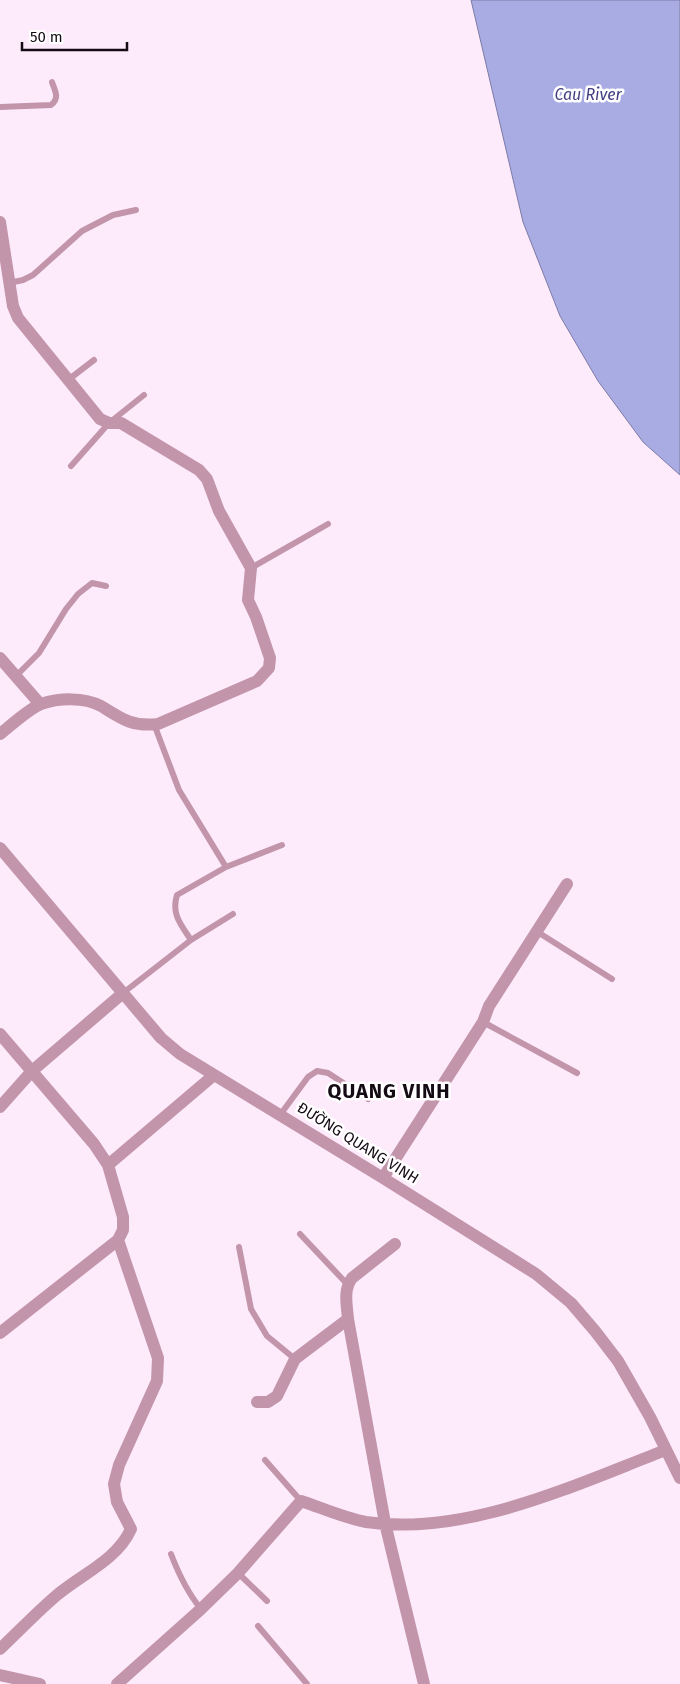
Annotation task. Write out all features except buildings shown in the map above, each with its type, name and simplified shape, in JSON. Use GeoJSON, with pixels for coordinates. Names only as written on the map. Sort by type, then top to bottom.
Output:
{"type":"FeatureCollection","features":[{"type":"Feature","properties":{"kind":"street"},"geometry":{"type":"LineString","coordinates":[[0,222],[13,306],[18,318],[100,419],[110,423],[121,423],[199,470],[207,479],[219,511],[251,568],[248,600],[270,658],[269,668],[257,681],[154,724],[136,724],[124,720],[84,699],[70,699],[40,704],[0,734]]}},
{"type":"Feature","properties":{"kind":"street"},"geometry":{"type":"LineString","coordinates":[[0,658],[40,704]]}},
{"type":"Feature","properties":{"kind":"street","name":"ĐƯỜNG QUANG VINH"},"geometry":{"type":"LineString","coordinates":[[0,848],[161,1038],[180,1054],[536,1274],[571,1303],[618,1361],[650,1417],[680,1478]]}},
{"type":"Feature","properties":{"kind":"street"},"geometry":{"type":"LineString","coordinates":[[383,1178],[483,1022],[489,1006],[567,884]]}},
{"type":"Feature","properties":{"kind":"street"},"geometry":{"type":"LineString","coordinates":[[0,1107],[32,1071],[123,993]]}},
{"type":"Feature","properties":{"kind":"street"},"geometry":{"type":"LineString","coordinates":[[0,1034],[94,1144],[108,1165],[123,1217],[122,1230],[118,1240],[0,1333]]}},
{"type":"Feature","properties":{"kind":"street"},"geometry":{"type":"LineString","coordinates":[[108,1165],[214,1075]]}},
{"type":"Feature","properties":{"kind":"street"},"geometry":{"type":"LineString","coordinates":[[0,1649],[57,1595],[114,1554],[131,1529],[117,1502],[114,1484],[118,1465],[157,1381],[158,1358],[118,1240]]}},
{"type":"Feature","properties":{"kind":"street"},"geometry":{"type":"LineString","coordinates":[[395,1244],[352,1278],[348,1285],[346,1301],[385,1523],[424,1684]]}},
{"type":"Feature","properties":{"kind":"street"},"geometry":{"type":"LineString","coordinates":[[257,1402],[268,1402],[277,1396],[295,1359],[348,1319]]}},
{"type":"Feature","properties":{"kind":"street"},"geometry":{"type":"LineString","coordinates":[[117,1684],[201,1609],[238,1573],[301,1501],[365,1522],[421,1524],[451,1522],[539,1499],[666,1450]]}},
{"type":"Feature","properties":{"kind":"street"},"geometry":{"type":"LineString","coordinates":[[0,1675],[40,1684]]}},
{"type":"Feature","properties":{"kind":"lane"},"geometry":{"type":"LineString","coordinates":[[0,107],[51,105],[56,101],[57,97],[52,82]]}},
{"type":"Feature","properties":{"kind":"lane"},"geometry":{"type":"LineString","coordinates":[[10,283],[33,275],[82,231],[113,215],[136,210]]}},
{"type":"Feature","properties":{"kind":"lane"},"geometry":{"type":"LineString","coordinates":[[68,380],[94,360]]}},
{"type":"Feature","properties":{"kind":"lane"},"geometry":{"type":"LineString","coordinates":[[72,466],[110,423],[144,395]]}},
{"type":"Feature","properties":{"kind":"lane"},"geometry":{"type":"LineString","coordinates":[[251,568],[328,524]]}},
{"type":"Feature","properties":{"kind":"lane"},"geometry":{"type":"LineString","coordinates":[[16,676],[40,653],[66,608],[78,594],[92,582],[106,586]]}},
{"type":"Feature","properties":{"kind":"lane"},"geometry":{"type":"LineString","coordinates":[[154,724],[179,790],[226,866]]}},
{"type":"Feature","properties":{"kind":"lane"},"geometry":{"type":"LineString","coordinates":[[191,940],[179,923],[174,906],[177,895],[226,866],[282,845]]}},
{"type":"Feature","properties":{"kind":"lane"},"geometry":{"type":"LineString","coordinates":[[123,993],[191,940],[233,914]]}},
{"type":"Feature","properties":{"kind":"lane"},"geometry":{"type":"LineString","coordinates":[[536,932],[612,979]]}},
{"type":"Feature","properties":{"kind":"lane"},"geometry":{"type":"LineString","coordinates":[[483,1022],[577,1073]]}},
{"type":"Feature","properties":{"kind":"lane"},"geometry":{"type":"LineString","coordinates":[[280,1115],[308,1077],[317,1071],[328,1073],[368,1099]]}},
{"type":"Feature","properties":{"kind":"lane"},"geometry":{"type":"LineString","coordinates":[[300,1234],[348,1285]]}},
{"type":"Feature","properties":{"kind":"lane"},"geometry":{"type":"LineString","coordinates":[[239,1247],[251,1309],[267,1336],[295,1359]]}},
{"type":"Feature","properties":{"kind":"lane"},"geometry":{"type":"LineString","coordinates":[[265,1460],[301,1501]]}},
{"type":"Feature","properties":{"kind":"lane"},"geometry":{"type":"LineString","coordinates":[[171,1554],[186,1588],[201,1609]]}},
{"type":"Feature","properties":{"kind":"lane"},"geometry":{"type":"LineString","coordinates":[[238,1573],[267,1601]]}},
{"type":"Feature","properties":{"kind":"lane"},"geometry":{"type":"LineString","coordinates":[[258,1626],[307,1684]]}},
{"type":"Feature","properties":{"kind":"water","name":"Cau River"},"geometry":{"type":"Polygon","coordinates":[[[471,0],[680,0],[680,475],[643,442],[598,381],[560,316],[523,222],[471,0]]]}},
{"type":"Feature","properties":{"kind":"district","name":"QUANG VINH"},"geometry":{"type":"Point","coordinates":[389,1091]}}]}
